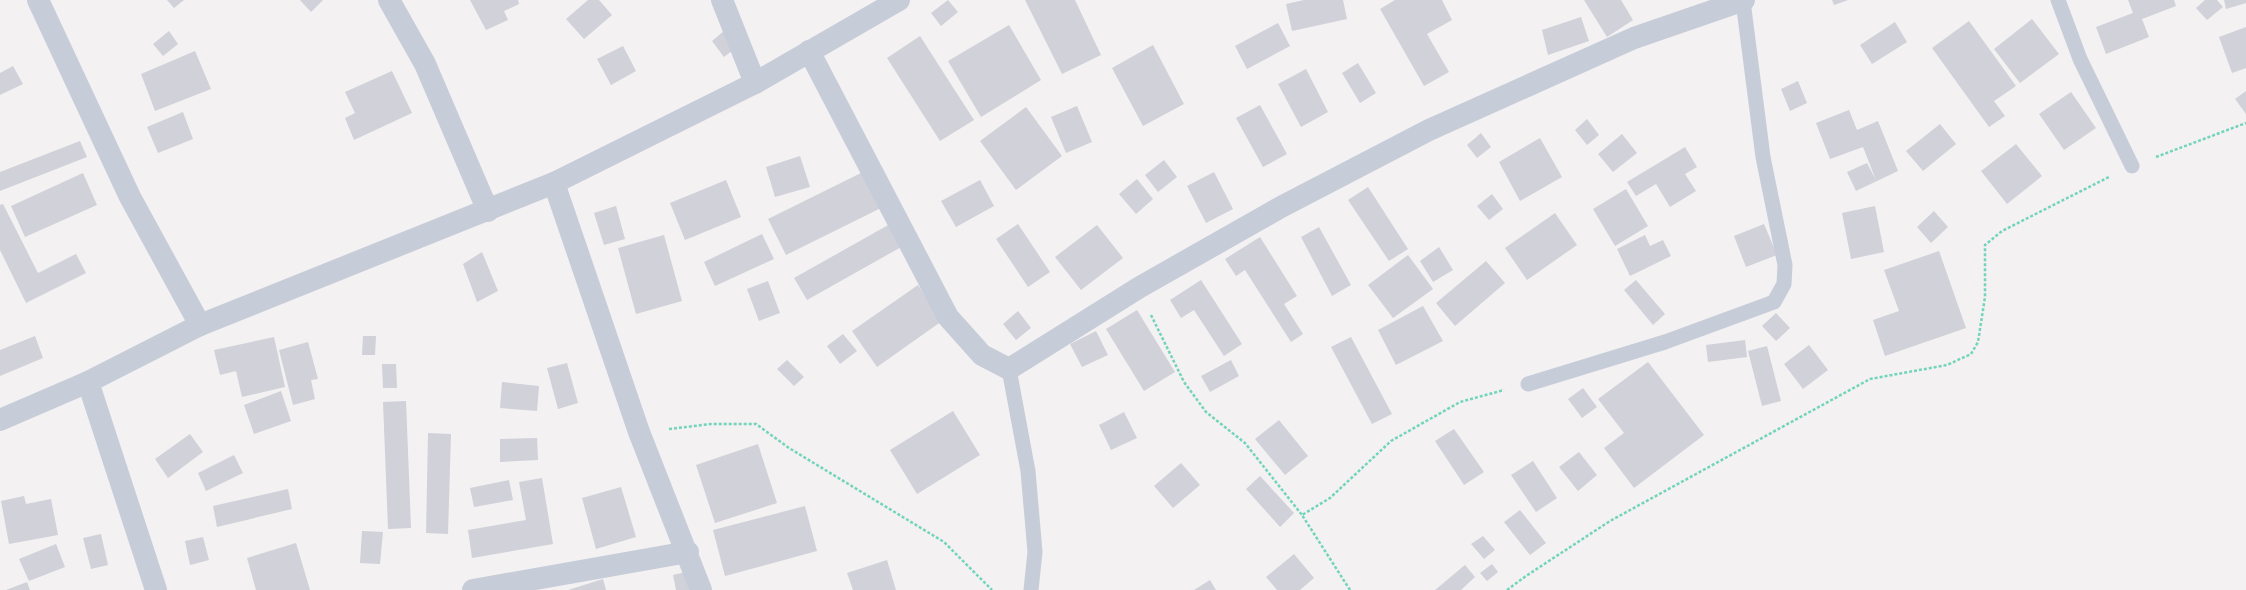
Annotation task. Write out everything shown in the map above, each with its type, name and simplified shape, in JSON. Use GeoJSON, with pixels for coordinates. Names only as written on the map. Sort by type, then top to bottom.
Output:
{"type":"FeatureCollection","features":[{"type":"Feature","properties":{"kind":"street"},"geometry":{"type":"LineString","coordinates":[[38,0],[130,196],[200,325]]}},
{"type":"Feature","properties":{"kind":"street"},"geometry":{"type":"LineString","coordinates":[[389,0],[425,64],[488,211]]}},
{"type":"Feature","properties":{"kind":"street"},"geometry":{"type":"LineString","coordinates":[[722,0],[755,83]]}},
{"type":"Feature","properties":{"kind":"street"},"geometry":{"type":"LineString","coordinates":[[0,420],[88,382],[200,325],[488,211],[554,183],[755,83],[899,0]]}},
{"type":"Feature","properties":{"kind":"street"},"geometry":{"type":"LineString","coordinates":[[809,51],[948,316],[982,355],[1009,369],[1140,287],[1281,207],[1429,130],[1634,38],[1744,0]]}},
{"type":"Feature","properties":{"kind":"street"},"geometry":{"type":"LineString","coordinates":[[554,183],[639,432],[702,590]]}},
{"type":"Feature","properties":{"kind":"street"},"geometry":{"type":"LineString","coordinates":[[88,382],[156,590]]}},
{"type":"Feature","properties":{"kind":"street"},"geometry":{"type":"LineString","coordinates":[[473,590],[688,552]]}},
{"type":"Feature","properties":{"kind":"lane"},"geometry":{"type":"LineString","coordinates":[[1528,384],[1665,342],[1774,302],[1784,284],[1785,265],[1763,157],[1744,0]]}},
{"type":"Feature","properties":{"kind":"lane"},"geometry":{"type":"LineString","coordinates":[[2058,0],[2080,59],[2132,166]]}},
{"type":"Feature","properties":{"kind":"lane"},"geometry":{"type":"LineString","coordinates":[[1009,369],[1028,471],[1035,552],[1031,590]]}},
{"type":"Feature","properties":{"kind":"path"},"geometry":{"type":"LineString","coordinates":[[1507,590],[1610,521],[1870,379],[1947,365],[1970,354],[1978,342],[1985,298],[1985,245],[2002,231],[2132,166],[2246,123]]}},
{"type":"Feature","properties":{"kind":"path"},"geometry":{"type":"LineString","coordinates":[[1140,287],[1151,317],[1184,382],[1206,412],[1245,443],[1302,515],[1350,590]]}},
{"type":"Feature","properties":{"kind":"path"},"geometry":{"type":"LineString","coordinates":[[1302,515],[1330,498],[1391,440],[1460,402],[1528,384]]}},
{"type":"Feature","properties":{"kind":"path"},"geometry":{"type":"LineString","coordinates":[[639,432],[711,424],[756,424],[789,448],[944,542],[992,590]]}},
{"type":"Feature","properties":{"kind":"building"},"geometry":{"type":"Polygon","coordinates":[[[167,0],[184,0],[174,8],[167,0]]]}},
{"type":"Feature","properties":{"kind":"building"},"geometry":{"type":"Polygon","coordinates":[[[300,0],[323,0],[311,12],[300,0]]]}},
{"type":"Feature","properties":{"kind":"building"},"geometry":{"type":"Polygon","coordinates":[[[470,0],[518,0],[519,4],[504,11],[508,20],[486,30],[470,0]]]}},
{"type":"Feature","properties":{"kind":"building"},"geometry":{"type":"Polygon","coordinates":[[[588,0],[599,0],[612,15],[584,39],[566,19],[588,0]]]}},
{"type":"Feature","properties":{"kind":"building"},"geometry":{"type":"Polygon","coordinates":[[[948,0],[958,12],[941,26],[931,13],[948,0]]]}},
{"type":"Feature","properties":{"kind":"building"},"geometry":{"type":"Polygon","coordinates":[[[1025,0],[1075,0],[1101,55],[1062,74],[1025,0]]]}},
{"type":"Feature","properties":{"kind":"building"},"geometry":{"type":"Polygon","coordinates":[[[1304,0],[1343,0],[1347,19],[1292,31],[1286,4],[1304,0]]]}},
{"type":"Feature","properties":{"kind":"building"},"geometry":{"type":"Polygon","coordinates":[[[1395,0],[1442,0],[1452,20],[1427,34],[1449,72],[1424,86],[1380,9],[1395,0]]]}},
{"type":"Feature","properties":{"kind":"building"},"geometry":{"type":"Polygon","coordinates":[[[1584,0],[1621,0],[1633,20],[1607,37],[1584,0]]]}},
{"type":"Feature","properties":{"kind":"building"},"geometry":{"type":"Polygon","coordinates":[[[1832,0],[1848,0],[1834,5],[1832,0]]]}},
{"type":"Feature","properties":{"kind":"building"},"geometry":{"type":"Polygon","coordinates":[[[2128,0],[2174,0],[2176,6],[2142,19],[2149,37],[2106,54],[2096,27],[2133,13],[2128,0]]]}},
{"type":"Feature","properties":{"kind":"building"},"geometry":{"type":"Polygon","coordinates":[[[2205,0],[2217,0],[2223,7],[2207,20],[2196,8],[2205,0]]]}},
{"type":"Feature","properties":{"kind":"building"},"geometry":{"type":"Polygon","coordinates":[[[2224,0],[2246,0],[2246,3],[2226,9],[2224,0]]]}},
{"type":"Feature","properties":{"kind":"building"},"geometry":{"type":"Polygon","coordinates":[[[1581,17],[1589,41],[1548,55],[1542,30],[1581,17]]]}},
{"type":"Feature","properties":{"kind":"building"},"geometry":{"type":"Polygon","coordinates":[[[2032,19],[2059,54],[2020,83],[1994,49],[2032,19]]]}},
{"type":"Feature","properties":{"kind":"building"},"geometry":{"type":"Polygon","coordinates":[[[1969,21],[2016,86],[1994,101],[2005,116],[1989,127],[1932,48],[1969,21]]]}},
{"type":"Feature","properties":{"kind":"building"},"geometry":{"type":"Polygon","coordinates":[[[1895,22],[1907,42],[1872,64],[1860,45],[1895,22]]]}},
{"type":"Feature","properties":{"kind":"building"},"geometry":{"type":"Polygon","coordinates":[[[1278,23],[1290,46],[1247,69],[1235,46],[1278,23]]]}},
{"type":"Feature","properties":{"kind":"building"},"geometry":{"type":"Polygon","coordinates":[[[1009,25],[1041,80],[981,117],[948,61],[1009,25]]]}},
{"type":"Feature","properties":{"kind":"building"},"geometry":{"type":"Polygon","coordinates":[[[2246,27],[2246,68],[2232,73],[2219,37],[2246,27]]]}},
{"type":"Feature","properties":{"kind":"building"},"geometry":{"type":"Polygon","coordinates":[[[725,30],[737,47],[724,57],[712,41],[725,30]]]}},
{"type":"Feature","properties":{"kind":"building"},"geometry":{"type":"Polygon","coordinates":[[[169,31],[178,44],[163,56],[153,44],[169,31]]]}},
{"type":"Feature","properties":{"kind":"building"},"geometry":{"type":"Polygon","coordinates":[[[920,36],[974,120],[940,141],[887,58],[920,36]]]}},
{"type":"Feature","properties":{"kind":"building"},"geometry":{"type":"Polygon","coordinates":[[[1153,45],[1184,104],[1143,126],[1112,68],[1153,45]]]}},
{"type":"Feature","properties":{"kind":"building"},"geometry":{"type":"Polygon","coordinates":[[[623,46],[636,71],[611,85],[597,59],[623,46]]]}},
{"type":"Feature","properties":{"kind":"building"},"geometry":{"type":"Polygon","coordinates":[[[195,51],[211,89],[155,111],[141,74],[195,51]]]}},
{"type":"Feature","properties":{"kind":"building"},"geometry":{"type":"Polygon","coordinates":[[[1358,63],[1376,93],[1360,103],[1342,73],[1358,63]]]}},
{"type":"Feature","properties":{"kind":"building"},"geometry":{"type":"Polygon","coordinates":[[[13,66],[23,84],[0,95],[0,73],[13,66]]]}},
{"type":"Feature","properties":{"kind":"building"},"geometry":{"type":"Polygon","coordinates":[[[1306,69],[1328,112],[1301,127],[1278,84],[1306,69]]]}},
{"type":"Feature","properties":{"kind":"building"},"geometry":{"type":"Polygon","coordinates":[[[392,71],[412,113],[354,140],[345,118],[355,113],[345,92],[392,71]]]}},
{"type":"Feature","properties":{"kind":"building"},"geometry":{"type":"Polygon","coordinates":[[[1798,81],[1807,103],[1790,111],[1781,89],[1798,81]]]}},
{"type":"Feature","properties":{"kind":"building"},"geometry":{"type":"Polygon","coordinates":[[[2246,91],[2246,114],[2235,99],[2246,91]]]}},
{"type":"Feature","properties":{"kind":"building"},"geometry":{"type":"Polygon","coordinates":[[[2071,92],[2096,128],[2064,150],[2039,114],[2071,92]]]}},
{"type":"Feature","properties":{"kind":"building"},"geometry":{"type":"Polygon","coordinates":[[[1260,105],[1287,154],[1263,167],[1236,118],[1260,105]]]}},
{"type":"Feature","properties":{"kind":"building"},"geometry":{"type":"Polygon","coordinates":[[[1077,106],[1092,142],[1066,153],[1051,117],[1077,106]]]}},
{"type":"Feature","properties":{"kind":"building"},"geometry":{"type":"Polygon","coordinates":[[[1026,107],[1062,156],[1016,190],[980,141],[1026,107]]]}},
{"type":"Feature","properties":{"kind":"building"},"geometry":{"type":"Polygon","coordinates":[[[1849,110],[1857,130],[1878,121],[1898,171],[1856,191],[1847,172],[1867,163],[1876,180],[1863,147],[1830,159],[1816,123],[1849,110]]]}},
{"type":"Feature","properties":{"kind":"building"},"geometry":{"type":"Polygon","coordinates":[[[183,112],[193,139],[158,153],[147,127],[183,112]]]}},
{"type":"Feature","properties":{"kind":"building"},"geometry":{"type":"Polygon","coordinates":[[[1587,119],[1599,135],[1587,145],[1575,130],[1587,119]]]}},
{"type":"Feature","properties":{"kind":"building"},"geometry":{"type":"Polygon","coordinates":[[[1940,124],[1956,144],[1923,171],[1906,151],[1940,124]]]}},
{"type":"Feature","properties":{"kind":"building"},"geometry":{"type":"Polygon","coordinates":[[[1481,133],[1491,147],[1477,158],[1467,145],[1481,133]]]}},
{"type":"Feature","properties":{"kind":"building"},"geometry":{"type":"Polygon","coordinates":[[[1622,134],[1637,153],[1613,172],[1598,154],[1622,134]]]}},
{"type":"Feature","properties":{"kind":"building"},"geometry":{"type":"Polygon","coordinates":[[[1540,138],[1562,177],[1520,201],[1499,162],[1540,138]]]}},
{"type":"Feature","properties":{"kind":"building"},"geometry":{"type":"Polygon","coordinates":[[[80,141],[87,157],[0,191],[0,172],[80,141]]]}},
{"type":"Feature","properties":{"kind":"building"},"geometry":{"type":"Polygon","coordinates":[[[2016,144],[2042,176],[2007,204],[1981,171],[2016,144]]]}},
{"type":"Feature","properties":{"kind":"building"},"geometry":{"type":"Polygon","coordinates":[[[1685,147],[1697,167],[1685,174],[1696,191],[1670,207],[1656,184],[1636,196],[1627,182],[1685,147]]]}},
{"type":"Feature","properties":{"kind":"building"},"geometry":{"type":"Polygon","coordinates":[[[800,156],[810,187],[775,197],[766,167],[800,156]]]}},
{"type":"Feature","properties":{"kind":"building"},"geometry":{"type":"Polygon","coordinates":[[[1164,160],[1177,177],[1158,192],[1145,175],[1164,160]]]}},
{"type":"Feature","properties":{"kind":"building"},"geometry":{"type":"Polygon","coordinates":[[[865,171],[883,207],[786,255],[768,219],[865,171]]]}},
{"type":"Feature","properties":{"kind":"building"},"geometry":{"type":"Polygon","coordinates":[[[1214,172],[1233,209],[1206,223],[1187,186],[1214,172]]]}},
{"type":"Feature","properties":{"kind":"building"},"geometry":{"type":"Polygon","coordinates":[[[83,173],[97,205],[25,237],[11,206],[83,173]]]}},
{"type":"Feature","properties":{"kind":"building"},"geometry":{"type":"Polygon","coordinates":[[[1137,179],[1153,199],[1136,214],[1119,194],[1137,179]]]}},
{"type":"Feature","properties":{"kind":"building"},"geometry":{"type":"Polygon","coordinates":[[[726,180],[741,217],[685,240],[670,203],[726,180]]]}},
{"type":"Feature","properties":{"kind":"building"},"geometry":{"type":"Polygon","coordinates":[[[980,180],[994,206],[956,227],[941,201],[980,180]]]}},
{"type":"Feature","properties":{"kind":"building"},"geometry":{"type":"Polygon","coordinates":[[[1368,187],[1408,249],[1389,261],[1348,200],[1368,187]]]}},
{"type":"Feature","properties":{"kind":"building"},"geometry":{"type":"Polygon","coordinates":[[[1626,189],[1648,226],[1615,246],[1593,209],[1626,189]]]}},
{"type":"Feature","properties":{"kind":"building"},"geometry":{"type":"Polygon","coordinates":[[[1492,194],[1503,209],[1489,220],[1477,206],[1492,194]]]}},
{"type":"Feature","properties":{"kind":"building"},"geometry":{"type":"Polygon","coordinates":[[[3,204],[38,273],[76,254],[86,273],[26,303],[0,250],[0,205],[3,204]]]}},
{"type":"Feature","properties":{"kind":"building"},"geometry":{"type":"Polygon","coordinates":[[[616,206],[625,239],[604,245],[594,213],[616,206]]]}},
{"type":"Feature","properties":{"kind":"building"},"geometry":{"type":"Polygon","coordinates":[[[1875,206],[1884,252],[1851,259],[1842,213],[1875,206]]]}},
{"type":"Feature","properties":{"kind":"building"},"geometry":{"type":"Polygon","coordinates":[[[1934,211],[1948,227],[1931,243],[1917,227],[1934,211]]]}},
{"type":"Feature","properties":{"kind":"building"},"geometry":{"type":"Polygon","coordinates":[[[1555,213],[1577,245],[1527,280],[1505,248],[1555,213]]]}},
{"type":"Feature","properties":{"kind":"building"},"geometry":{"type":"Polygon","coordinates":[[[890,224],[903,246],[807,300],[794,278],[890,224]]]}},
{"type":"Feature","properties":{"kind":"building"},"geometry":{"type":"Polygon","coordinates":[[[1018,224],[1050,272],[1028,287],[996,239],[1018,224]]]}},
{"type":"Feature","properties":{"kind":"building"},"geometry":{"type":"Polygon","coordinates":[[[1764,224],[1777,255],[1746,267],[1734,236],[1764,224]]]}},
{"type":"Feature","properties":{"kind":"building"},"geometry":{"type":"Polygon","coordinates":[[[1097,225],[1123,258],[1081,290],[1055,257],[1097,225]]]}},
{"type":"Feature","properties":{"kind":"building"},"geometry":{"type":"Polygon","coordinates":[[[1319,227],[1351,285],[1332,296],[1301,237],[1319,227]]]}},
{"type":"Feature","properties":{"kind":"building"},"geometry":{"type":"Polygon","coordinates":[[[762,234],[774,259],[715,286],[704,262],[762,234]]]}},
{"type":"Feature","properties":{"kind":"building"},"geometry":{"type":"Polygon","coordinates":[[[664,235],[682,301],[636,314],[618,248],[664,235]]]}},
{"type":"Feature","properties":{"kind":"building"},"geometry":{"type":"Polygon","coordinates":[[[1645,235],[1650,246],[1663,240],[1671,256],[1630,276],[1617,249],[1645,235]]]}},
{"type":"Feature","properties":{"kind":"building"},"geometry":{"type":"Polygon","coordinates":[[[1260,237],[1297,296],[1284,304],[1303,334],[1291,342],[1245,270],[1236,276],[1225,259],[1260,237]]]}},
{"type":"Feature","properties":{"kind":"building"},"geometry":{"type":"Polygon","coordinates":[[[1439,247],[1453,270],[1433,282],[1420,261],[1439,247]]]}},
{"type":"Feature","properties":{"kind":"building"},"geometry":{"type":"Polygon","coordinates":[[[1939,251],[1966,328],[1885,356],[1873,320],[1899,311],[1884,270],[1939,251]]]}},
{"type":"Feature","properties":{"kind":"building"},"geometry":{"type":"Polygon","coordinates":[[[482,252],[498,291],[477,302],[463,264],[482,252]]]}},
{"type":"Feature","properties":{"kind":"building"},"geometry":{"type":"Polygon","coordinates":[[[1408,255],[1433,289],[1393,318],[1368,285],[1408,255]]]}},
{"type":"Feature","properties":{"kind":"building"},"geometry":{"type":"Polygon","coordinates":[[[1486,261],[1505,283],[1455,326],[1436,303],[1486,261]]]}},
{"type":"Feature","properties":{"kind":"building"},"geometry":{"type":"Polygon","coordinates":[[[1201,280],[1242,344],[1224,356],[1194,310],[1181,318],[1170,300],[1201,280]]]}},
{"type":"Feature","properties":{"kind":"building"},"geometry":{"type":"Polygon","coordinates":[[[1636,280],[1665,314],[1653,325],[1624,290],[1636,280]]]}},
{"type":"Feature","properties":{"kind":"building"},"geometry":{"type":"Polygon","coordinates":[[[768,281],[780,313],[759,321],[747,289],[768,281]]]}},
{"type":"Feature","properties":{"kind":"building"},"geometry":{"type":"Polygon","coordinates":[[[918,285],[942,321],[877,367],[852,331],[918,285]]]}},
{"type":"Feature","properties":{"kind":"building"},"geometry":{"type":"Polygon","coordinates":[[[1423,306],[1443,341],[1396,365],[1378,330],[1423,306]]]}},
{"type":"Feature","properties":{"kind":"building"},"geometry":{"type":"Polygon","coordinates":[[[1137,310],[1175,372],[1144,391],[1106,329],[1137,310]]]}},
{"type":"Feature","properties":{"kind":"building"},"geometry":{"type":"Polygon","coordinates":[[[1018,311],[1031,328],[1016,340],[1003,324],[1018,311]]]}},
{"type":"Feature","properties":{"kind":"building"},"geometry":{"type":"Polygon","coordinates":[[[1776,313],[1790,328],[1776,341],[1762,326],[1776,313]]]}},
{"type":"Feature","properties":{"kind":"building"},"geometry":{"type":"Polygon","coordinates":[[[1096,331],[1108,355],[1082,367],[1070,344],[1096,331]]]}},
{"type":"Feature","properties":{"kind":"building"},"geometry":{"type":"Polygon","coordinates":[[[843,334],[857,351],[840,364],[827,346],[843,334]]]}},
{"type":"Feature","properties":{"kind":"building"},"geometry":{"type":"Polygon","coordinates":[[[35,336],[43,358],[0,376],[0,350],[35,336]]]}},
{"type":"Feature","properties":{"kind":"building"},"geometry":{"type":"Polygon","coordinates":[[[363,336],[376,336],[375,355],[362,355],[363,336]]]}},
{"type":"Feature","properties":{"kind":"building"},"geometry":{"type":"Polygon","coordinates":[[[274,337],[285,387],[242,397],[236,371],[220,375],[214,350],[274,337]]]}},
{"type":"Feature","properties":{"kind":"building"},"geometry":{"type":"Polygon","coordinates":[[[1351,337],[1392,414],[1372,424],[1331,347],[1351,337]]]}},
{"type":"Feature","properties":{"kind":"building"},"geometry":{"type":"Polygon","coordinates":[[[1745,340],[1747,357],[1708,362],[1706,345],[1745,340]]]}},
{"type":"Feature","properties":{"kind":"building"},"geometry":{"type":"Polygon","coordinates":[[[308,342],[318,379],[311,380],[315,399],[293,405],[279,350],[308,342]]]}},
{"type":"Feature","properties":{"kind":"building"},"geometry":{"type":"Polygon","coordinates":[[[1809,345],[1828,370],[1803,389],[1784,364],[1809,345]]]}},
{"type":"Feature","properties":{"kind":"building"},"geometry":{"type":"Polygon","coordinates":[[[1767,346],[1781,401],[1762,406],[1748,351],[1767,346]]]}},
{"type":"Feature","properties":{"kind":"building"},"geometry":{"type":"Polygon","coordinates":[[[787,360],[804,377],[794,386],[777,369],[787,360]]]}},
{"type":"Feature","properties":{"kind":"building"},"geometry":{"type":"Polygon","coordinates":[[[1231,360],[1239,376],[1210,392],[1201,376],[1231,360]]]}},
{"type":"Feature","properties":{"kind":"building"},"geometry":{"type":"Polygon","coordinates":[[[1648,362],[1704,435],[1634,488],[1604,448],[1624,433],[1598,399],[1648,362]]]}},
{"type":"Feature","properties":{"kind":"building"},"geometry":{"type":"Polygon","coordinates":[[[567,363],[578,403],[558,409],[547,368],[567,363]]]}},
{"type":"Feature","properties":{"kind":"building"},"geometry":{"type":"Polygon","coordinates":[[[382,364],[396,364],[397,388],[383,388],[382,364]]]}},
{"type":"Feature","properties":{"kind":"building"},"geometry":{"type":"Polygon","coordinates":[[[502,382],[539,386],[537,411],[500,408],[502,382]]]}},
{"type":"Feature","properties":{"kind":"building"},"geometry":{"type":"Polygon","coordinates":[[[1583,388],[1597,407],[1582,418],[1568,399],[1583,388]]]}},
{"type":"Feature","properties":{"kind":"building"},"geometry":{"type":"Polygon","coordinates":[[[281,391],[291,421],[254,434],[244,405],[281,391]]]}},
{"type":"Feature","properties":{"kind":"building"},"geometry":{"type":"Polygon","coordinates":[[[406,401],[411,528],[388,529],[383,402],[406,401]]]}},
{"type":"Feature","properties":{"kind":"building"},"geometry":{"type":"Polygon","coordinates":[[[953,411],[980,455],[917,494],[890,450],[953,411]]]}},
{"type":"Feature","properties":{"kind":"building"},"geometry":{"type":"Polygon","coordinates":[[[1124,412],[1137,438],[1111,450],[1099,425],[1124,412]]]}},
{"type":"Feature","properties":{"kind":"building"},"geometry":{"type":"Polygon","coordinates":[[[1279,420],[1308,456],[1285,475],[1255,439],[1279,420]]]}},
{"type":"Feature","properties":{"kind":"building"},"geometry":{"type":"Polygon","coordinates":[[[1454,429],[1484,472],[1464,485],[1435,441],[1454,429]]]}},
{"type":"Feature","properties":{"kind":"building"},"geometry":{"type":"Polygon","coordinates":[[[428,433],[451,434],[448,534],[426,533],[428,433]]]}},
{"type":"Feature","properties":{"kind":"building"},"geometry":{"type":"Polygon","coordinates":[[[190,434],[203,452],[168,478],[155,459],[190,434]]]}},
{"type":"Feature","properties":{"kind":"building"},"geometry":{"type":"Polygon","coordinates":[[[537,438],[538,460],[500,462],[500,439],[537,438]]]}},
{"type":"Feature","properties":{"kind":"building"},"geometry":{"type":"Polygon","coordinates":[[[758,444],[777,503],[715,523],[696,465],[758,444]]]}},
{"type":"Feature","properties":{"kind":"building"},"geometry":{"type":"Polygon","coordinates":[[[1579,452],[1597,475],[1578,491],[1559,467],[1579,452]]]}},
{"type":"Feature","properties":{"kind":"building"},"geometry":{"type":"Polygon","coordinates":[[[234,455],[243,473],[206,491],[198,473],[234,455]]]}},
{"type":"Feature","properties":{"kind":"building"},"geometry":{"type":"Polygon","coordinates":[[[1533,461],[1557,498],[1536,512],[1511,475],[1533,461]]]}},
{"type":"Feature","properties":{"kind":"building"},"geometry":{"type":"Polygon","coordinates":[[[1181,463],[1200,485],[1173,508],[1154,486],[1181,463]]]}},
{"type":"Feature","properties":{"kind":"building"},"geometry":{"type":"Polygon","coordinates":[[[1260,476],[1294,513],[1280,527],[1246,489],[1260,476]]]}},
{"type":"Feature","properties":{"kind":"building"},"geometry":{"type":"Polygon","coordinates":[[[542,478],[553,544],[472,558],[468,530],[526,520],[519,482],[542,478]]]}},
{"type":"Feature","properties":{"kind":"building"},"geometry":{"type":"Polygon","coordinates":[[[509,480],[513,500],[474,507],[470,488],[509,480]]]}},
{"type":"Feature","properties":{"kind":"building"},"geometry":{"type":"Polygon","coordinates":[[[621,487],[636,537],[596,549],[582,498],[621,487]]]}},
{"type":"Feature","properties":{"kind":"building"},"geometry":{"type":"Polygon","coordinates":[[[288,489],[292,509],[217,527],[213,506],[288,489]]]}},
{"type":"Feature","properties":{"kind":"building"},"geometry":{"type":"Polygon","coordinates":[[[24,496],[26,504],[51,499],[58,535],[9,544],[1,501],[24,496]]]}},
{"type":"Feature","properties":{"kind":"building"},"geometry":{"type":"Polygon","coordinates":[[[805,506],[817,551],[725,576],[713,530],[805,506]]]}},
{"type":"Feature","properties":{"kind":"building"},"geometry":{"type":"Polygon","coordinates":[[[1520,510],[1546,543],[1530,555],[1504,522],[1520,510]]]}},
{"type":"Feature","properties":{"kind":"building"},"geometry":{"type":"Polygon","coordinates":[[[362,531],[383,532],[380,564],[360,563],[362,531]]]}},
{"type":"Feature","properties":{"kind":"building"},"geometry":{"type":"Polygon","coordinates":[[[101,534],[108,565],[91,569],[83,538],[101,534]]]}},
{"type":"Feature","properties":{"kind":"building"},"geometry":{"type":"Polygon","coordinates":[[[1483,536],[1495,550],[1484,559],[1471,544],[1483,536]]]}},
{"type":"Feature","properties":{"kind":"building"},"geometry":{"type":"Polygon","coordinates":[[[203,537],[209,560],[190,565],[185,541],[203,537]]]}},
{"type":"Feature","properties":{"kind":"building"},"geometry":{"type":"Polygon","coordinates":[[[296,543],[310,590],[256,590],[247,558],[296,543]]]}},
{"type":"Feature","properties":{"kind":"building"},"geometry":{"type":"Polygon","coordinates":[[[56,544],[65,567],[29,581],[19,559],[56,544]]]}},
{"type":"Feature","properties":{"kind":"building"},"geometry":{"type":"Polygon","coordinates":[[[1294,554],[1314,578],[1300,590],[1277,590],[1266,577],[1294,554]]]}},
{"type":"Feature","properties":{"kind":"building"},"geometry":{"type":"Polygon","coordinates":[[[887,560],[896,590],[853,590],[847,573],[887,560]]]}},
{"type":"Feature","properties":{"kind":"building"},"geometry":{"type":"Polygon","coordinates":[[[1492,564],[1498,572],[1487,581],[1480,573],[1492,564]]]}},
{"type":"Feature","properties":{"kind":"building"},"geometry":{"type":"Polygon","coordinates":[[[1465,565],[1475,577],[1461,590],[1435,590],[1465,565]]]}},
{"type":"Feature","properties":{"kind":"building"},"geometry":{"type":"Polygon","coordinates":[[[686,572],[689,590],[676,590],[673,575],[686,572]]]}},
{"type":"Feature","properties":{"kind":"building"},"geometry":{"type":"Polygon","coordinates":[[[603,579],[606,590],[568,590],[603,579]]]}},
{"type":"Feature","properties":{"kind":"building"},"geometry":{"type":"Polygon","coordinates":[[[1210,580],[1216,590],[1194,590],[1210,580]]]}},
{"type":"Feature","properties":{"kind":"building"},"geometry":{"type":"Polygon","coordinates":[[[27,582],[30,590],[6,590],[27,582]]]}}]}
